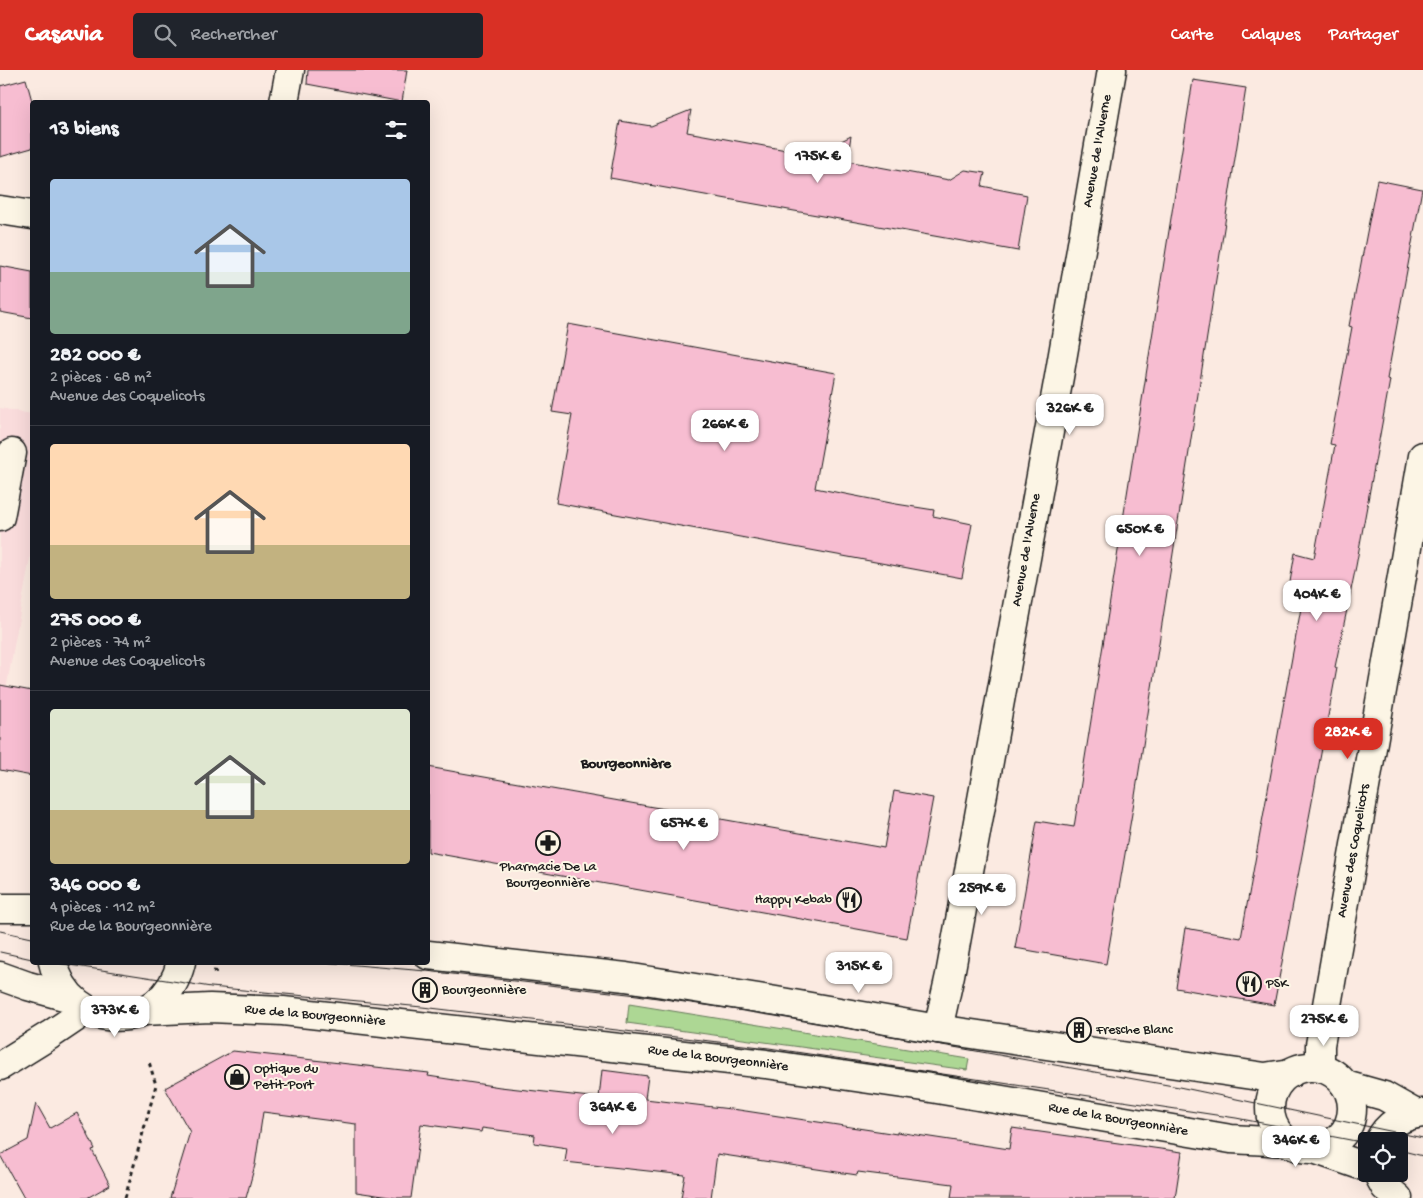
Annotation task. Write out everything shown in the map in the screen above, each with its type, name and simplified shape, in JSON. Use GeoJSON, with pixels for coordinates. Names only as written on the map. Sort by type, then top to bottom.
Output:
{"type":"FeatureCollection","features":[{"type":"Feature","properties":{"kind":"street"},"geometry":{"type":"LineString","coordinates":[[284,100],[290,70]]}},
{"type":"Feature","properties":{"kind":"street","name":"Avenue de l'Alverne"},"geometry":{"type":"LineString","coordinates":[[938,1029],[950,975],[1057,386],[1112,70]]}},
{"type":"Feature","properties":{"kind":"street"},"geometry":{"type":"LineString","coordinates":[[0,210],[30,215]]}},
{"type":"Feature","properties":{"kind":"street"},"geometry":{"type":"LineString","coordinates":[[0,517],[12,453]]}},
{"type":"Feature","properties":{"kind":"street","name":"Avenue des Coquelicots"},"geometry":{"type":"LineString","coordinates":[[1320,1068],[1320,1045],[1423,456]]}},
{"type":"Feature","properties":{"kind":"street"},"geometry":{"type":"LineString","coordinates":[[0,908],[30,908]]}},
{"type":"Feature","properties":{"kind":"street"},"geometry":{"type":"LineString","coordinates":[[430,956],[626,977],[938,1029],[1265,1077],[1291,1073]]}},
{"type":"Feature","properties":{"kind":"street"},"geometry":{"type":"LineString","coordinates":[[54,965],[64,990],[79,1004]]}},
{"type":"Feature","properties":{"kind":"street"},"geometry":{"type":"LineString","coordinates":[[0,976],[79,1004],[94,1013],[115,1017],[130,1016],[156,1004],[166,994],[178,975],[180,965]]}},
{"type":"Feature","properties":{"kind":"street"},"geometry":{"type":"LineString","coordinates":[[0,1066],[50,1035],[79,1004]]}},
{"type":"Feature","properties":{"kind":"street","name":"Rue de la Bourgeonnière"},"geometry":{"type":"LineString","coordinates":[[143,1011],[210,1008],[284,1011],[766,1064],[931,1088],[1231,1139],[1301,1145],[1358,1164]]}},
{"type":"Feature","properties":{"kind":"street"},"geometry":{"type":"LineString","coordinates":[[1303,1068],[1320,1068],[1334,1074],[1344,1085],[1352,1103],[1352,1113],[1345,1131],[1335,1141],[1325,1146],[1301,1145],[1280,1135],[1274,1125],[1270,1106],[1273,1092],[1285,1076],[1303,1068]]}},
{"type":"Feature","properties":{"kind":"street"},"geometry":{"type":"LineString","coordinates":[[1344,1085],[1384,1096],[1420,1114]]}},
{"type":"Feature","properties":{"kind":"street"},"geometry":{"type":"LineString","coordinates":[[1385,1132],[1394,1122],[1410,1115],[1420,1114]]}},
{"type":"Feature","properties":{"kind":"street"},"geometry":{"type":"LineString","coordinates":[[1382,1182],[1385,1187],[1398,1198]]}},
{"type":"Feature","properties":{"kind":"path"},"geometry":{"type":"LineString","coordinates":[[213,971],[220,972]]}},
{"type":"Feature","properties":{"kind":"path"},"geometry":{"type":"LineString","coordinates":[[125,1198],[156,1085],[150,1062]]}},
{"type":"Feature","properties":{"kind":"shaded area"},"geometry":{"type":"Polygon","coordinates":[[[0,408],[30,414],[30,558],[0,723],[0,408]]]}},
{"type":"Feature","properties":{"kind":"green space"},"geometry":{"type":"Polygon","coordinates":[[[629,1004],[969,1059],[967,1070],[627,1023],[629,1004]]]}},
{"type":"Feature","properties":{"kind":"building"},"geometry":{"type":"Polygon","coordinates":[[[308,70],[407,70],[402,100],[391,100],[307,84],[308,70]]]}},
{"type":"Feature","properties":{"kind":"building"},"geometry":{"type":"Polygon","coordinates":[[[26,79],[32,100],[30,100],[30,149],[0,157],[0,86],[26,79]]]}},
{"type":"Feature","properties":{"kind":"building"},"geometry":{"type":"Polygon","coordinates":[[[1193,80],[1246,88],[1135,796],[1106,964],[1015,948],[1037,821],[1074,827],[1193,80]]]}},
{"type":"Feature","properties":{"kind":"building"},"geometry":{"type":"Polygon","coordinates":[[[691,110],[687,132],[814,155],[851,136],[847,161],[949,180],[965,170],[985,173],[982,186],[1027,195],[1018,251],[610,178],[620,121],[651,126],[691,110]]]}},
{"type":"Feature","properties":{"kind":"building"},"geometry":{"type":"Polygon","coordinates":[[[1377,180],[1422,189],[1387,379],[1390,380],[1356,566],[1335,667],[1337,668],[1274,1005],[1176,988],[1185,928],[1241,938],[1305,586],[1290,582],[1295,553],[1314,558],[1335,445],[1330,444],[1352,327],[1349,326],[1377,180]]]}},
{"type":"Feature","properties":{"kind":"building"},"geometry":{"type":"Polygon","coordinates":[[[0,266],[30,272],[30,318],[0,312],[0,266]]]}},
{"type":"Feature","properties":{"kind":"building"},"geometry":{"type":"Polygon","coordinates":[[[568,324],[836,373],[815,488],[934,510],[933,516],[972,524],[962,578],[556,503],[572,415],[552,412],[568,324]]]}},
{"type":"Feature","properties":{"kind":"building"},"geometry":{"type":"Polygon","coordinates":[[[0,685],[30,691],[30,776],[0,770],[0,685]]]}},
{"type":"Feature","properties":{"kind":"building"},"geometry":{"type":"Polygon","coordinates":[[[430,767],[884,848],[894,791],[933,798],[907,938],[430,852],[430,767]]]}},
{"type":"Feature","properties":{"kind":"building"},"geometry":{"type":"Polygon","coordinates":[[[233,1051],[429,1073],[428,1076],[500,1087],[599,1098],[602,1070],[648,1076],[645,1099],[739,1110],[1009,1149],[1012,1128],[1182,1152],[1175,1198],[951,1198],[953,1184],[858,1172],[857,1175],[717,1154],[711,1198],[681,1198],[685,1175],[565,1162],[567,1148],[534,1143],[535,1135],[482,1128],[481,1132],[421,1124],[411,1198],[397,1198],[356,1192],[356,1124],[263,1112],[255,1165],[246,1198],[170,1198],[190,1132],[165,1088],[233,1051]]]}},
{"type":"Feature","properties":{"kind":"building"},"geometry":{"type":"Polygon","coordinates":[[[36,1103],[50,1128],[77,1113],[95,1149],[92,1150],[110,1185],[87,1198],[24,1198],[0,1155],[28,1140],[36,1103]]]}},
{"type":"Feature","properties":{"kind":"tram line"},"geometry":{"type":"LineString","coordinates":[[0,931],[30,938]]}},
{"type":"Feature","properties":{"kind":"tram line"},"geometry":{"type":"LineString","coordinates":[[0,952],[30,959]]}},
{"type":"Feature","properties":{"kind":"tram line"},"geometry":{"type":"LineString","coordinates":[[69,965],[211,987],[422,1007],[769,1048],[1236,1118],[1358,1141]]}},
{"type":"Feature","properties":{"kind":"tram line"},"geometry":{"type":"LineString","coordinates":[[356,965],[637,995],[773,1015],[1179,1087],[1423,1138]]}},
{"type":"Feature","properties":{"kind":"tram line"},"geometry":{"type":"LineString","coordinates":[[1408,1152],[1423,1156]]}},
{"type":"Feature","properties":{"kind":"place","name":"Pharmacie De La Bourgeonnière"},"geometry":{"type":"Point","coordinates":[548,843]}},
{"type":"Feature","properties":{"kind":"place","name":"Happy Kebab"},"geometry":{"type":"Point","coordinates":[849,900]}},
{"type":"Feature","properties":{"kind":"place","name":"PSK"},"geometry":{"type":"Point","coordinates":[1249,984]}},
{"type":"Feature","properties":{"kind":"place","name":"Bourgeonnière"},"geometry":{"type":"Point","coordinates":[425,990]}},
{"type":"Feature","properties":{"kind":"place","name":"Fresche Blanc"},"geometry":{"type":"Point","coordinates":[1079,1030]}},
{"type":"Feature","properties":{"kind":"place","name":"Optique du Petit-Port"},"geometry":{"type":"Point","coordinates":[237,1077]}},
{"type":"Feature","properties":{"kind":"district","name":"Bourgeonnière"},"geometry":{"type":"Point","coordinates":[626,764]}}]}
